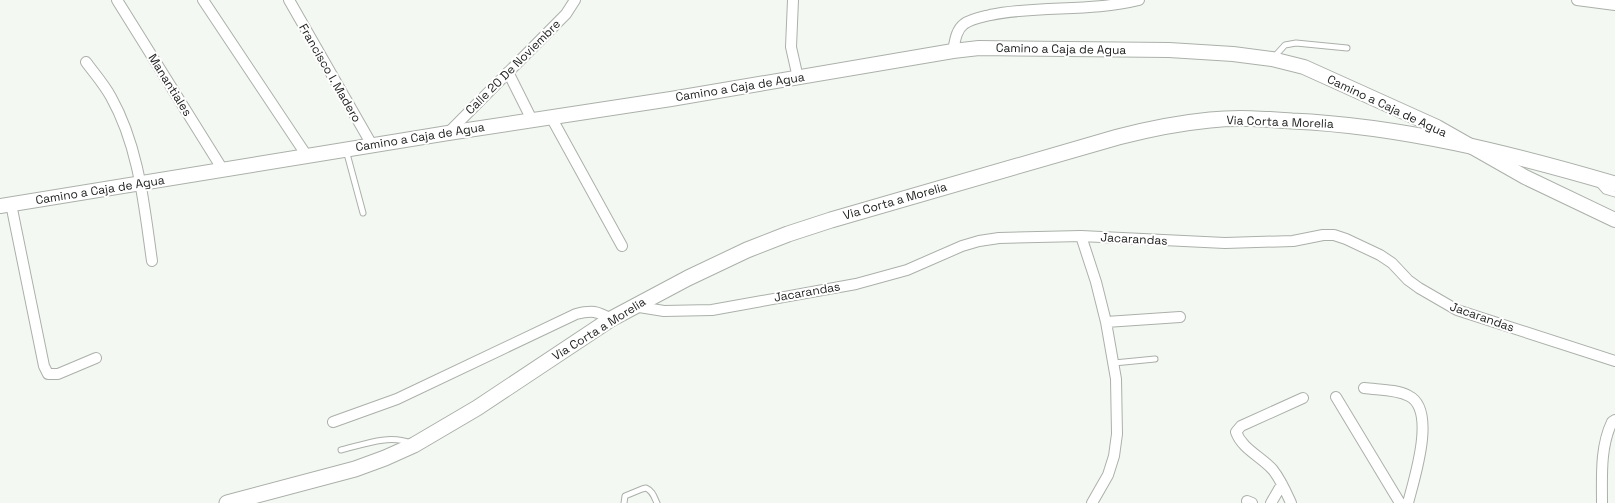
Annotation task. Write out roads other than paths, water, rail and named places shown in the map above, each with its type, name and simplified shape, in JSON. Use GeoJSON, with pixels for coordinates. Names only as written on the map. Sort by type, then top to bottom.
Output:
{"type":"FeatureCollection","features":[{"type":"Feature","properties":{"kind":"main road","name":"Camino a Caja de Agua"},"geometry":{"type":"LineString","coordinates":[[6,205],[979,48],[1168,50],[1233,54],[1272,59],[1304,67],[1437,127],[1467,146],[1525,177],[1615,220]]}},
{"type":"Feature","properties":{"kind":"main road","name":"Via Corta a Morelia"},"geometry":{"type":"LineString","coordinates":[[227,503],[355,469],[414,445],[483,404],[633,306],[740,253],[788,234],[830,220],[1103,141],[1165,125],[1212,120],[1257,119],[1309,121],[1366,127],[1431,138],[1541,162],[1615,184]]}},
{"type":"Feature","properties":{"kind":"street","name":"Manantiales"},"geometry":{"type":"LineString","coordinates":[[117,0],[223,170]]}},
{"type":"Feature","properties":{"kind":"street"},"geometry":{"type":"LineString","coordinates":[[203,0],[307,156]]}},
{"type":"Feature","properties":{"kind":"street","name":"Francisco I. Madero"},"geometry":{"type":"LineString","coordinates":[[289,0],[372,145]]}},
{"type":"Feature","properties":{"kind":"street","name":"Calle 20 De Noviembre"},"geometry":{"type":"LineString","coordinates":[[448,133],[566,14],[575,0]]}},
{"type":"Feature","properties":{"kind":"street"},"geometry":{"type":"LineString","coordinates":[[793,0],[791,47],[798,78]]}},
{"type":"Feature","properties":{"kind":"street"},"geometry":{"type":"LineString","coordinates":[[953,51],[956,34],[964,24],[979,18],[1006,12],[1111,5],[1139,0]]}},
{"type":"Feature","properties":{"kind":"street"},"geometry":{"type":"LineString","coordinates":[[1577,0],[1615,5]]}},
{"type":"Feature","properties":{"kind":"street"},"geometry":{"type":"LineString","coordinates":[[86,62],[110,96],[128,134],[141,183],[152,261]]}},
{"type":"Feature","properties":{"kind":"street"},"geometry":{"type":"LineString","coordinates":[[508,72],[532,120]]}},
{"type":"Feature","properties":{"kind":"street"},"geometry":{"type":"LineString","coordinates":[[551,117],[622,246]]}},
{"type":"Feature","properties":{"kind":"street"},"geometry":{"type":"LineString","coordinates":[[6,205],[44,366],[48,374],[58,374],[96,358]]}},
{"type":"Feature","properties":{"kind":"street","name":"Jacarandas"},"geometry":{"type":"LineString","coordinates":[[633,306],[664,312],[712,310],[856,284],[907,270],[962,246],[979,241],[1000,238],[1081,236],[1225,243],[1294,241],[1323,235],[1334,235],[1380,255],[1392,263],[1408,280],[1419,288],[1457,310],[1615,361]]}},
{"type":"Feature","properties":{"kind":"street"},"geometry":{"type":"LineString","coordinates":[[1081,236],[1096,282],[1106,322],[1116,380],[1117,434],[1114,456],[1108,475],[1092,503]]}},
{"type":"Feature","properties":{"kind":"street"},"geometry":{"type":"LineString","coordinates":[[333,422],[397,398],[576,314],[588,311],[599,313],[611,319]]}},
{"type":"Feature","properties":{"kind":"street"},"geometry":{"type":"LineString","coordinates":[[1106,322],[1180,317]]}},
{"type":"Feature","properties":{"kind":"street"},"geometry":{"type":"LineString","coordinates":[[1364,388],[1395,392],[1410,396],[1419,405],[1423,419],[1423,437],[1408,503]]}},
{"type":"Feature","properties":{"kind":"street"},"geometry":{"type":"LineString","coordinates":[[1336,397],[1400,503]]}},
{"type":"Feature","properties":{"kind":"street"},"geometry":{"type":"LineString","coordinates":[[1291,503],[1273,470],[1239,440],[1236,432],[1241,426],[1303,398]]}},
{"type":"Feature","properties":{"kind":"street"},"geometry":{"type":"LineString","coordinates":[[1602,503],[1603,450],[1607,432],[1612,422],[1615,420]]}},
{"type":"Feature","properties":{"kind":"street"},"geometry":{"type":"LineString","coordinates":[[1271,503],[1282,484]]}},
{"type":"Feature","properties":{"kind":"lane"},"geometry":{"type":"LineString","coordinates":[[1272,59],[1285,46],[1296,43],[1347,48]]}},
{"type":"Feature","properties":{"kind":"lane"},"geometry":{"type":"LineString","coordinates":[[346,149],[363,213]]}},
{"type":"Feature","properties":{"kind":"lane"},"geometry":{"type":"LineString","coordinates":[[1592,177],[1605,191],[1615,194]]}},
{"type":"Feature","properties":{"kind":"lane"},"geometry":{"type":"LineString","coordinates":[[1114,363],[1155,359]]}},
{"type":"Feature","properties":{"kind":"lane"},"geometry":{"type":"LineString","coordinates":[[341,450],[391,439],[402,439],[414,445]]}},
{"type":"Feature","properties":{"kind":"lane"},"geometry":{"type":"LineString","coordinates":[[624,503],[625,496],[646,488],[653,494],[657,503]]}}]}
